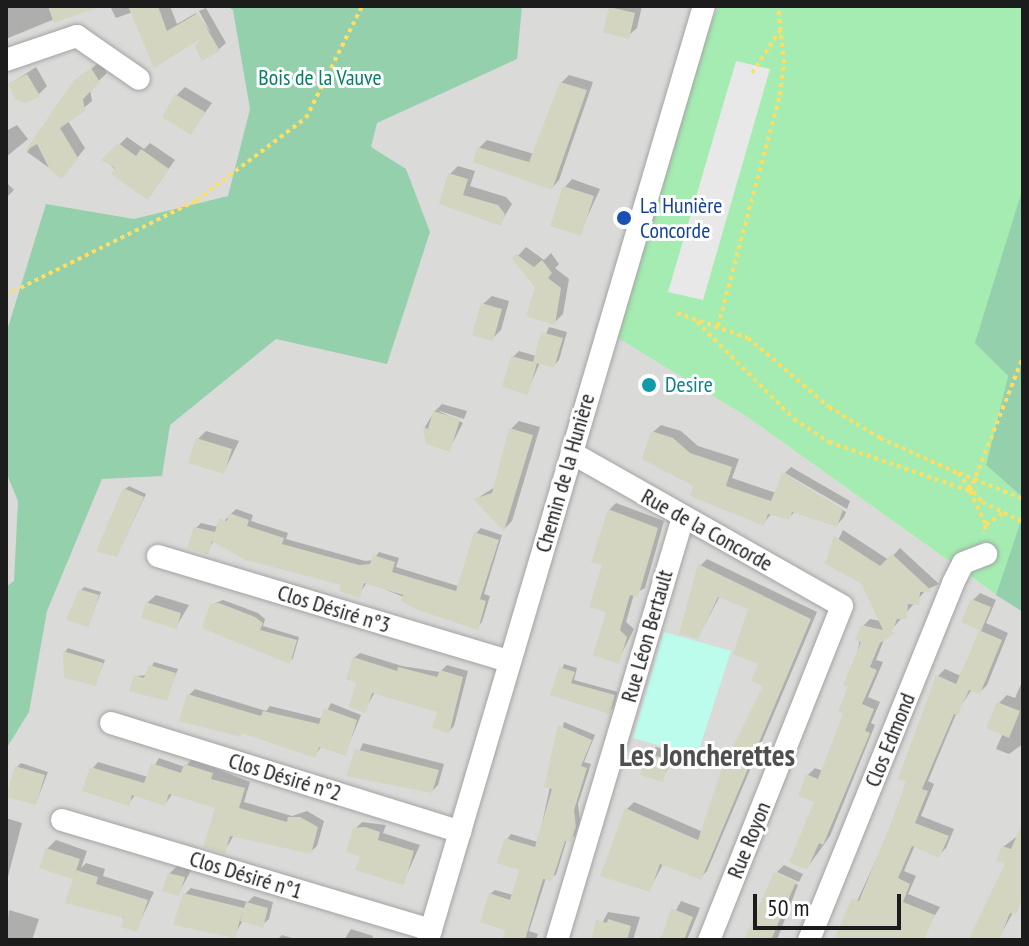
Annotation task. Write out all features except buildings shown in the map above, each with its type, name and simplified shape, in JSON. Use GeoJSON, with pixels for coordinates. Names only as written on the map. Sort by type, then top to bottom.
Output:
{"type":"FeatureCollection","features":[{"type":"Feature","properties":{"kind":"street","name":"Chemin de la Hunière"},"geometry":{"type":"LineString","coordinates":[[429,935],[704,6]]}},
{"type":"Feature","properties":{"kind":"street"},"geometry":{"type":"LineString","coordinates":[[6,60],[77,36],[139,79]]}},
{"type":"Feature","properties":{"kind":"street","name":"Rue de la Concorde"},"geometry":{"type":"LineString","coordinates":[[572,453],[842,606]]}},
{"type":"Feature","properties":{"kind":"street","name":"Rue Léon Bertault"},"geometry":{"type":"LineString","coordinates":[[557,940],[683,516]]}},
{"type":"Feature","properties":{"kind":"street","name":"Clos Edmond"},"geometry":{"type":"LineString","coordinates":[[809,940],[953,583],[963,563],[986,554]]}},
{"type":"Feature","properties":{"kind":"street","name":"Clos Désiré n°3"},"geometry":{"type":"LineString","coordinates":[[158,556],[509,661]]}},
{"type":"Feature","properties":{"kind":"street","name":"Rue Royon"},"geometry":{"type":"LineString","coordinates":[[709,940],[842,606]]}},
{"type":"Feature","properties":{"kind":"street","name":"Clos Désiré n°2"},"geometry":{"type":"LineString","coordinates":[[111,723],[460,832]]}},
{"type":"Feature","properties":{"kind":"street","name":"Clos Désiré n°1"},"geometry":{"type":"LineString","coordinates":[[62,820],[429,935]]}},
{"type":"Feature","properties":{"kind":"path"},"geometry":{"type":"LineString","coordinates":[[6,295],[197,200],[306,118],[362,6]]}},
{"type":"Feature","properties":{"kind":"path"},"geometry":{"type":"LineString","coordinates":[[718,326],[780,95],[781,29],[778,6]]}},
{"type":"Feature","properties":{"kind":"path"},"geometry":{"type":"LineString","coordinates":[[752,73],[781,29]]}},
{"type":"Feature","properties":{"kind":"path"},"geometry":{"type":"LineString","coordinates":[[677,313],[748,338],[829,407],[880,438],[1023,499]]}},
{"type":"Feature","properties":{"kind":"path"},"geometry":{"type":"LineString","coordinates":[[694,319],[794,419],[829,442],[970,491],[1023,522]]}},
{"type":"Feature","properties":{"kind":"path"},"geometry":{"type":"LineString","coordinates":[[970,491],[1023,357]]}},
{"type":"Feature","properties":{"kind":"path"},"geometry":{"type":"LineString","coordinates":[[958,473],[986,525]]}},
{"type":"Feature","properties":{"kind":"path"},"geometry":{"type":"LineString","coordinates":[[986,554],[980,542],[986,525],[1003,513]]}},
{"type":"Feature","properties":{"kind":"shaded area"},"geometry":{"type":"Polygon","coordinates":[[[6,6],[720,6],[709,17],[619,338],[746,416],[1001,598],[1023,607],[1023,940],[6,940],[6,6]]]}},
{"type":"Feature","properties":{"kind":"shaded area"},"geometry":{"type":"Polygon","coordinates":[[[736,61],[770,69],[703,300],[668,292],[736,61]]]}},
{"type":"Feature","properties":{"kind":"shaded area"},"geometry":{"type":"Polygon","coordinates":[[[664,632],[731,651],[697,756],[633,738],[664,632]]]}},
{"type":"Feature","properties":{"kind":"green space","name":"Bois de la Vauve"},"geometry":{"type":"Polygon","coordinates":[[[227,6],[522,6],[517,59],[377,123],[371,147],[406,169],[430,232],[387,364],[276,339],[170,425],[162,476],[102,479],[47,611],[29,712],[6,749],[6,587],[14,581],[18,501],[6,472],[6,334],[46,204],[134,219],[228,196],[250,109],[233,10],[227,6]]]}},
{"type":"Feature","properties":{"kind":"green space"},"geometry":{"type":"Polygon","coordinates":[[[719,6],[1023,6],[1023,187],[976,343],[1008,376],[986,465],[1023,498],[1023,519],[1001,598],[746,416],[618,338],[705,34],[719,6]]]}},
{"type":"Feature","properties":{"kind":"green space"},"geometry":{"type":"Polygon","coordinates":[[[1023,187],[1023,498],[986,465],[1008,376],[975,343],[1023,187]]]}},
{"type":"Feature","properties":{"kind":"green space"},"geometry":{"type":"Polygon","coordinates":[[[1023,515],[1023,612],[996,595],[1023,515]]]}},
{"type":"Feature","properties":{"kind":"place","name":"La Hunière Concorde"},"geometry":{"type":"Point","coordinates":[624,218]}},
{"type":"Feature","properties":{"kind":"place","name":"Desire"},"geometry":{"type":"Point","coordinates":[649,385]}},
{"type":"Feature","properties":{"kind":"district","name":"Les Joncherettes"},"geometry":{"type":"Point","coordinates":[707,755]}}]}
